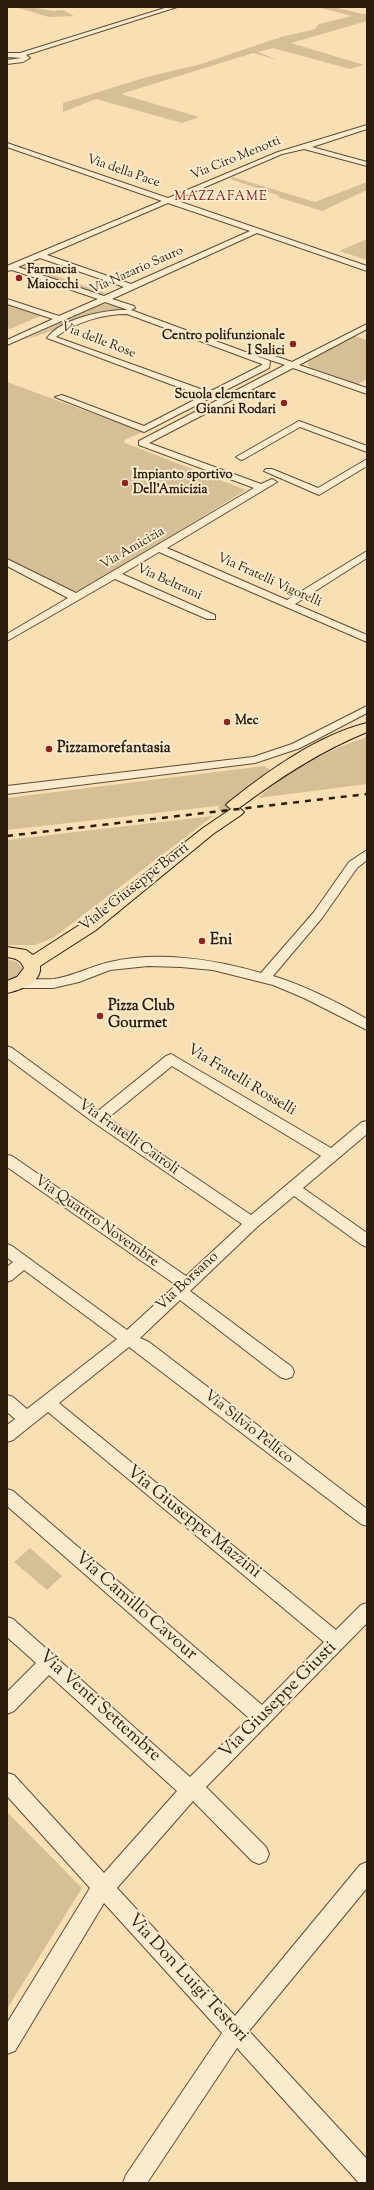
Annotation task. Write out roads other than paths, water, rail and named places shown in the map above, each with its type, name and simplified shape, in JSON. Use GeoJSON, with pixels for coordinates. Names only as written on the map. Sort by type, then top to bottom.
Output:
{"type":"FeatureCollection","features":[{"type":"Feature","properties":{"kind":"main road","name":"Viale Giuseppe Borri"},"geometry":{"type":"LineString","coordinates":[[12,986],[28,978],[23,961],[61,943],[90,926],[208,830],[267,787],[280,772],[314,752],[367,727]]}},
{"type":"Feature","properties":{"kind":"street"},"geometry":{"type":"LineString","coordinates":[[8,55],[20,55],[35,51],[174,7]]}},
{"type":"Feature","properties":{"kind":"street"},"geometry":{"type":"LineString","coordinates":[[8,62],[21,61],[35,51]]}},
{"type":"Feature","properties":{"kind":"street"},"geometry":{"type":"LineString","coordinates":[[20,55],[27,58]]}},
{"type":"Feature","properties":{"kind":"street","name":"Via Ciro Menotti"},"geometry":{"type":"LineString","coordinates":[[9,268],[280,153],[367,127]]}},
{"type":"Feature","properties":{"kind":"street","name":"Via della Pace"},"geometry":{"type":"LineString","coordinates":[[7,145],[367,269]]}},
{"type":"Feature","properties":{"kind":"street"},"geometry":{"type":"LineString","coordinates":[[304,146],[367,164]]}},
{"type":"Feature","properties":{"kind":"street"},"geometry":{"type":"LineString","coordinates":[[231,223],[238,230],[234,240]]}},
{"type":"Feature","properties":{"kind":"street","name":"Via Nazario Sauro"},"geometry":{"type":"LineString","coordinates":[[7,343],[256,231]]}},
{"type":"Feature","properties":{"kind":"street"},"geometry":{"type":"LineString","coordinates":[[40,255],[131,287]]}},
{"type":"Feature","properties":{"kind":"street","name":"Via delle Rose"},"geometry":{"type":"LineString","coordinates":[[9,268],[104,299],[267,363],[266,366],[144,429]]}},
{"type":"Feature","properties":{"kind":"street"},"geometry":{"type":"LineString","coordinates":[[9,303],[59,319]]}},
{"type":"Feature","properties":{"kind":"street","name":"Via delle Rose"},"geometry":{"type":"LineString","coordinates":[[208,395],[51,338],[54,334],[97,314],[111,311],[128,312],[364,390]]}},
{"type":"Feature","properties":{"kind":"street"},"geometry":{"type":"LineString","coordinates":[[262,488],[142,443],[367,326]]}},
{"type":"Feature","properties":{"kind":"street"},"geometry":{"type":"LineString","coordinates":[[353,333],[367,337]]}},
{"type":"Feature","properties":{"kind":"street"},"geometry":{"type":"LineString","coordinates":[[59,397],[158,434]]}},
{"type":"Feature","properties":{"kind":"street"},"geometry":{"type":"LineString","coordinates":[[241,457],[299,424],[367,449]]}},
{"type":"Feature","properties":{"kind":"street"},"geometry":{"type":"LineString","coordinates":[[269,471],[319,492],[367,462]]}},
{"type":"Feature","properties":{"kind":"street","name":"Via Amicizia"},"geometry":{"type":"LineString","coordinates":[[7,638],[272,482]]}},
{"type":"Feature","properties":{"kind":"street","name":"Via Fratelli Vigorelli"},"geometry":{"type":"LineString","coordinates":[[160,548],[367,639]]}},
{"type":"Feature","properties":{"kind":"street"},"geometry":{"type":"LineString","coordinates":[[288,604],[367,554]]}},
{"type":"Feature","properties":{"kind":"street"},"geometry":{"type":"LineString","coordinates":[[7,562],[75,598]]}},
{"type":"Feature","properties":{"kind":"street","name":"Via Beltrami"},"geometry":{"type":"LineString","coordinates":[[115,575],[211,617]]}},
{"type":"Feature","properties":{"kind":"street"},"geometry":{"type":"LineString","coordinates":[[7,789],[255,760],[296,746],[367,709]]}},
{"type":"Feature","properties":{"kind":"street"},"geometry":{"type":"LineString","coordinates":[[264,978],[318,915],[353,865],[367,854]]}},
{"type":"Feature","properties":{"kind":"street"},"geometry":{"type":"LineString","coordinates":[[23,961],[40,980],[59,983]]}},
{"type":"Feature","properties":{"kind":"street"},"geometry":{"type":"LineString","coordinates":[[12,986],[59,983],[114,965],[138,963],[177,963],[216,967],[264,978],[321,999],[367,1025]]}},
{"type":"Feature","properties":{"kind":"street","name":"Via Fratelli Cairoli"},"geometry":{"type":"LineString","coordinates":[[7,1051],[98,1118],[252,1223]]}},
{"type":"Feature","properties":{"kind":"street","name":"Via Fratelli Rosselli"},"geometry":{"type":"LineString","coordinates":[[98,1118],[171,1059],[332,1156]]}},
{"type":"Feature","properties":{"kind":"street","name":"Via Borsano"},"geometry":{"type":"LineString","coordinates":[[7,1435],[128,1338],[252,1223],[293,1188],[332,1156],[364,1134]]}},
{"type":"Feature","properties":{"kind":"street","name":"Via Quattro Novembre"},"geometry":{"type":"LineString","coordinates":[[7,1160],[183,1288],[286,1372]]}},
{"type":"Feature","properties":{"kind":"street"},"geometry":{"type":"LineString","coordinates":[[293,1188],[367,1241]]}},
{"type":"Feature","properties":{"kind":"street","name":"Via Silvio Pellico"},"geometry":{"type":"LineString","coordinates":[[7,1250],[128,1338],[144,1347],[367,1519]]}},
{"type":"Feature","properties":{"kind":"street"},"geometry":{"type":"LineString","coordinates":[[7,1276],[23,1262]]}},
{"type":"Feature","properties":{"kind":"street"},"geometry":{"type":"LineString","coordinates":[[7,1402],[27,1419]]}},
{"type":"Feature","properties":{"kind":"street","name":"Via Giuseppe Mazzini"},"geometry":{"type":"LineString","coordinates":[[48,1403],[338,1642]]}},
{"type":"Feature","properties":{"kind":"street","name":"Via Camillo Cavour"},"geometry":{"type":"LineString","coordinates":[[7,1496],[263,1718]]}},
{"type":"Feature","properties":{"kind":"street","name":"Via Giuseppe Giusti"},"geometry":{"type":"LineString","coordinates":[[7,2043],[102,1887],[116,1876],[190,1790],[263,1718],[367,1611]]}},
{"type":"Feature","properties":{"kind":"street","name":"Via Venti Settembre"},"geometry":{"type":"LineString","coordinates":[[7,1625],[50,1662],[190,1790]]}},
{"type":"Feature","properties":{"kind":"street"},"geometry":{"type":"LineString","coordinates":[[7,1705],[50,1662]]}},
{"type":"Feature","properties":{"kind":"street","name":"Via Don Luigi Testori"},"geometry":{"type":"LineString","coordinates":[[7,1782],[367,2175]]}},
{"type":"Feature","properties":{"kind":"street"},"geometry":{"type":"LineString","coordinates":[[190,1790],[199,1794],[259,1854]]}},
{"type":"Feature","properties":{"kind":"street"},"geometry":{"type":"LineString","coordinates":[[134,2183],[236,2031],[367,1872]]}},
{"type":"Feature","properties":{"kind":"tunnel"},"geometry":{"type":"LineString","coordinates":[[223,814],[234,805]]}},
{"type":"Feature","properties":{"kind":"railway"},"geometry":{"type":"LineString","coordinates":[[7,836],[367,794]]}},
{"type":"Feature","properties":{"kind":"place","name":"Farmacia Maiocchi"},"geometry":{"type":"Point","coordinates":[19,278]}},
{"type":"Feature","properties":{"kind":"place","name":"Centro polifunzionale I Salici"},"geometry":{"type":"Point","coordinates":[293,344]}},
{"type":"Feature","properties":{"kind":"place","name":"Scuola elementare Gianni Rodari"},"geometry":{"type":"Point","coordinates":[284,403]}},
{"type":"Feature","properties":{"kind":"place","name":"Impianto sportivo Dell'Amicizia"},"geometry":{"type":"Point","coordinates":[125,483]}},
{"type":"Feature","properties":{"kind":"place","name":"Mec"},"geometry":{"type":"Point","coordinates":[227,722]}},
{"type":"Feature","properties":{"kind":"place","name":"Pizzamorefantasia"},"geometry":{"type":"Point","coordinates":[49,749]}},
{"type":"Feature","properties":{"kind":"place","name":"Eni"},"geometry":{"type":"Point","coordinates":[202,941]}},
{"type":"Feature","properties":{"kind":"place","name":"Pizza Club Gourmet"},"geometry":{"type":"Point","coordinates":[100,1016]}},
{"type":"Feature","properties":{"kind":"district","name":"MAZZAFAME"},"geometry":{"type":"Point","coordinates":[221,198]}}]}
